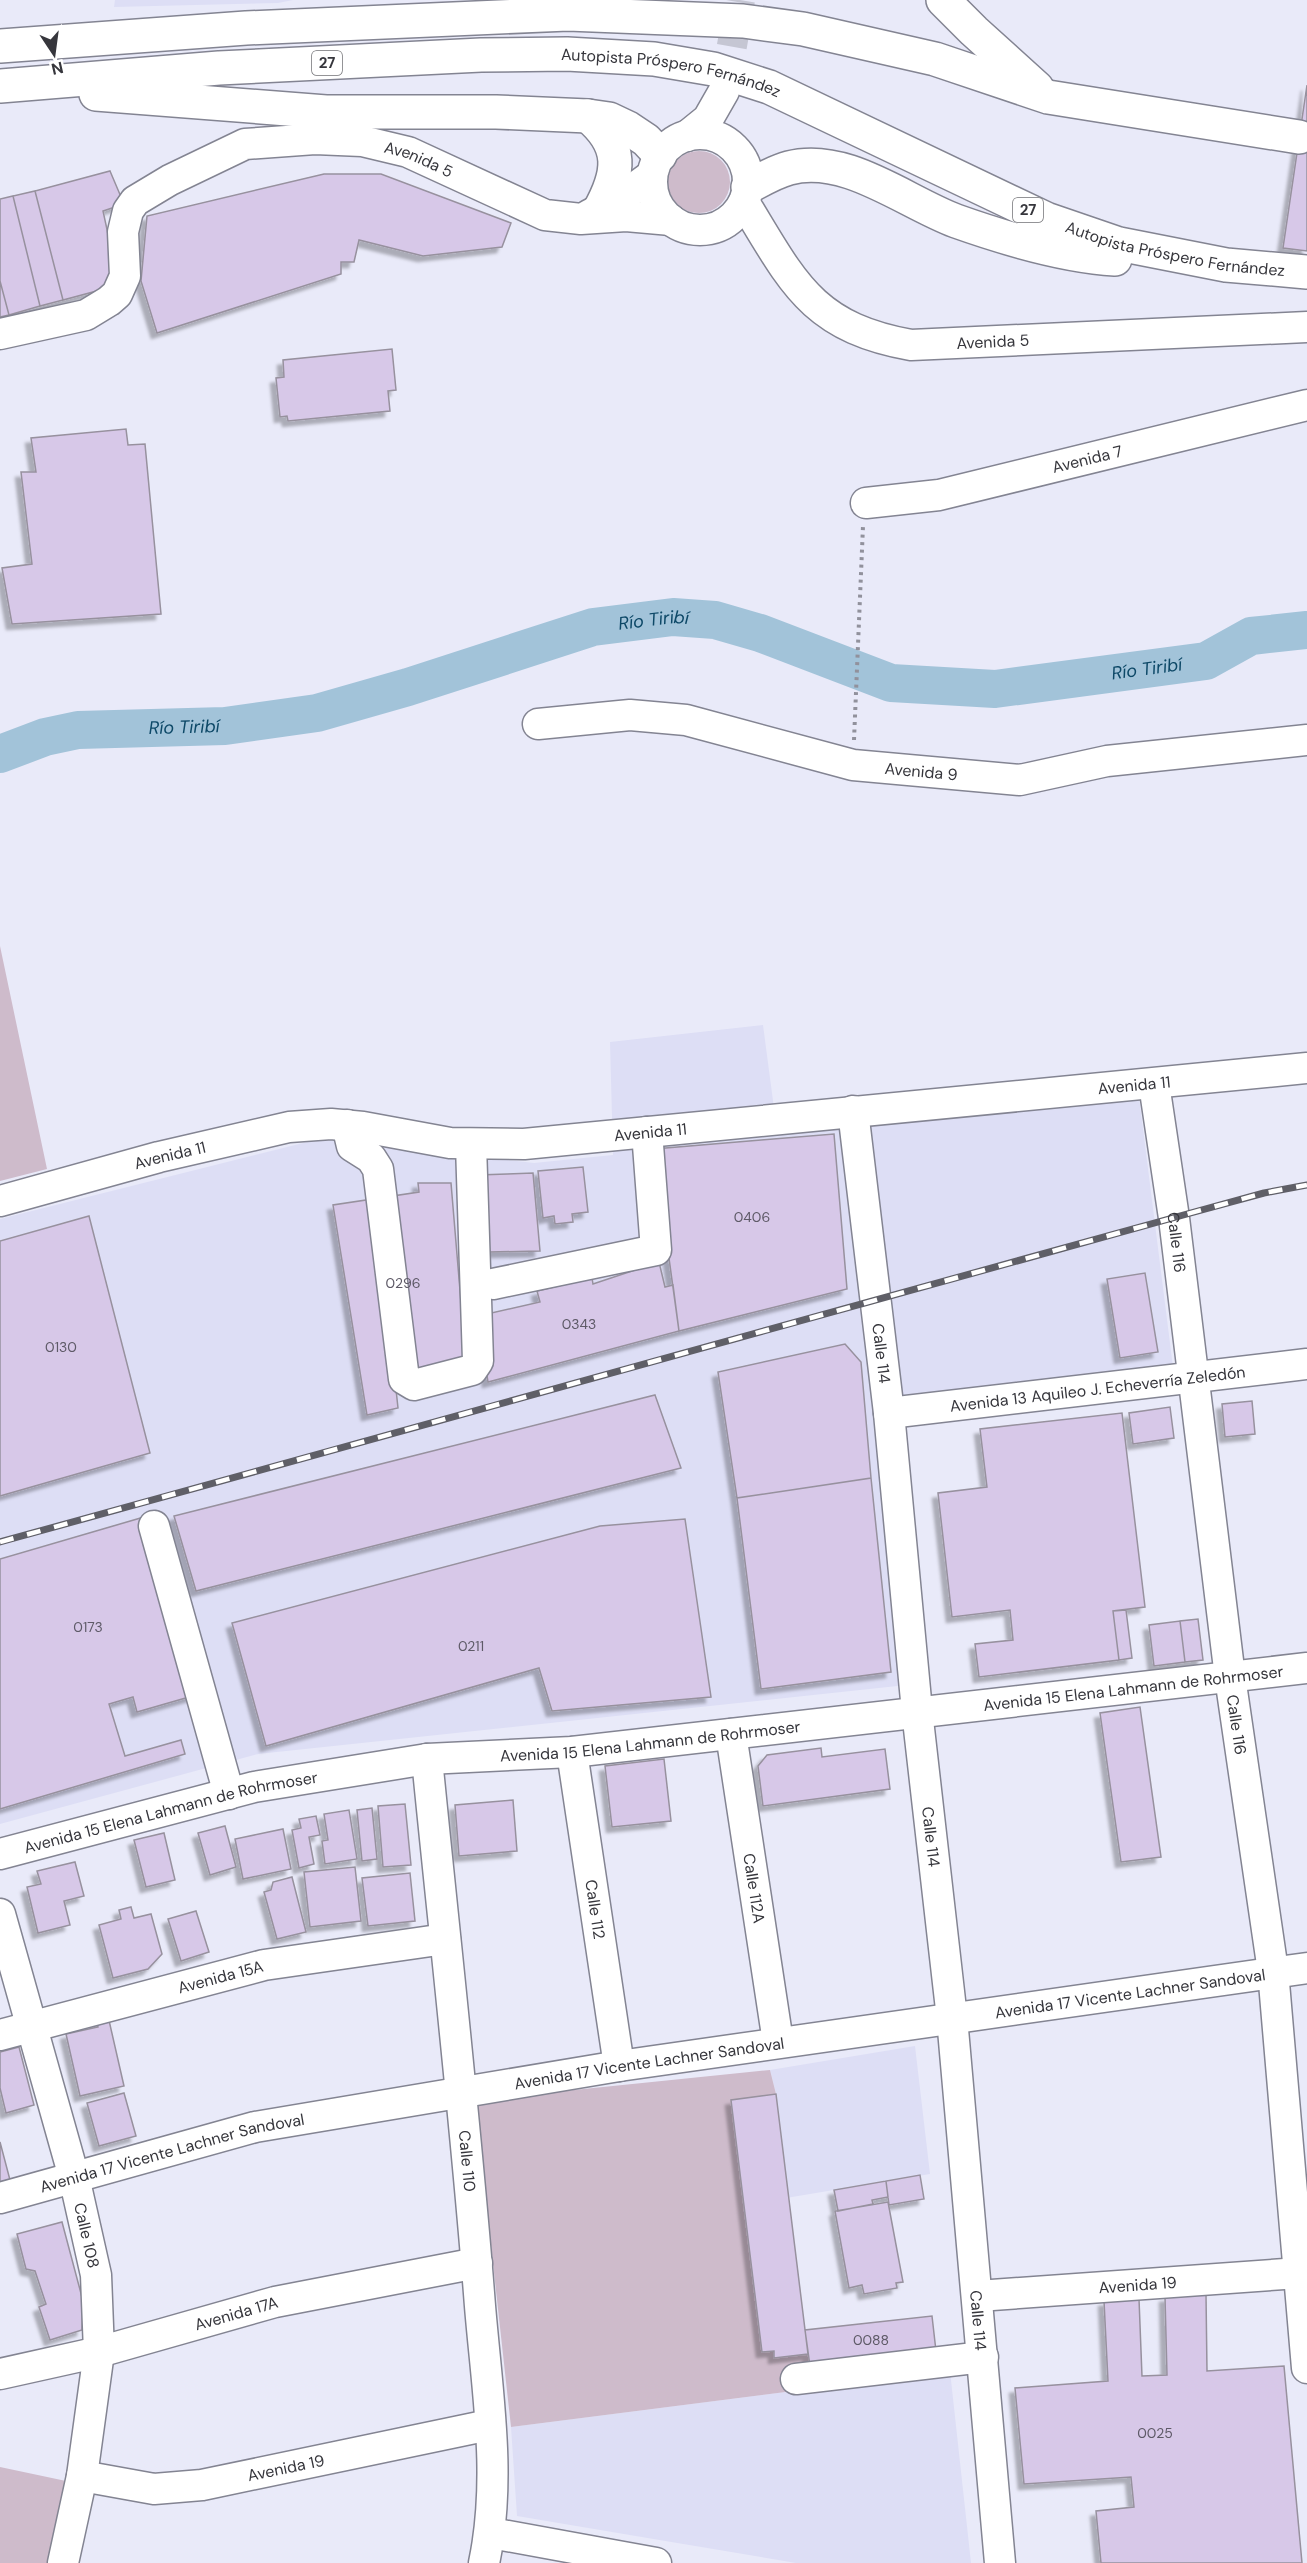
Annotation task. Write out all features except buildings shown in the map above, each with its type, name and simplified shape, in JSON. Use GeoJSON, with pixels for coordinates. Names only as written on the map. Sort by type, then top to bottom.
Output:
{"type":"FeatureCollection","features":[{"type":"Feature","properties":{"kind":"highway"},"geometry":{"type":"LineString","coordinates":[[246,28],[428,0]]}},
{"type":"Feature","properties":{"kind":"highway"},"geometry":{"type":"LineString","coordinates":[[943,0],[974,32],[1048,97]]}},
{"type":"Feature","properties":{"kind":"highway"},"geometry":{"type":"LineString","coordinates":[[4,45],[246,28],[568,14],[743,21],[804,29],[935,59],[1048,97],[1299,137]]}},
{"type":"Feature","properties":{"kind":"highway","name":"Autopista Próspero Fernández"},"geometry":{"type":"LineString","coordinates":[[0,87],[219,68],[481,55],[567,54],[654,59],[713,69],[769,87],[1046,219],[1119,244],[1226,265],[1307,272]]}},
{"type":"Feature","properties":{"kind":"highway"},"geometry":{"type":"LineString","coordinates":[[0,87],[326,112],[496,112],[588,116],[609,119],[646,140],[656,165]]}},
{"type":"Feature","properties":{"kind":"highway"},"geometry":{"type":"LineString","coordinates":[[588,116],[601,127],[611,142],[616,159],[615,176],[590,215]]}},
{"type":"Feature","properties":{"kind":"highway"},"geometry":{"type":"LineString","coordinates":[[746,194],[789,168],[805,165],[839,168],[893,190],[955,220],[1028,243],[1099,258],[1226,265]]}},
{"type":"Feature","properties":{"kind":"street"},"geometry":{"type":"LineString","coordinates":[[590,215],[636,189],[668,147],[687,136],[708,119],[723,94],[726,123],[734,148],[745,166],[746,194],[728,220],[718,226],[694,229],[671,220],[658,205],[652,185],[656,165]]}},
{"type":"Feature","properties":{"kind":"street"},"geometry":{"type":"LineString","coordinates":[[687,136],[713,136],[734,148]]}},
{"type":"Feature","properties":{"kind":"street","name":"Avenida 5"},"geometry":{"type":"LineString","coordinates":[[0,334],[86,315],[109,301],[117,294],[125,276],[123,232],[128,211],[135,201],[170,180],[245,144],[315,139],[362,141],[408,153],[545,215],[626,216],[671,220]]}},
{"type":"Feature","properties":{"kind":"street","name":"Avenida 5"},"geometry":{"type":"LineString","coordinates":[[746,194],[782,264],[805,296],[837,322],[878,339],[911,345],[1307,327]]}},
{"type":"Feature","properties":{"kind":"street","name":"Avenida 7"},"geometry":{"type":"LineString","coordinates":[[866,503],[939,495],[1307,405]]}},
{"type":"Feature","properties":{"kind":"street","name":"Avenida 9"},"geometry":{"type":"LineString","coordinates":[[538,724],[630,715],[686,720],[853,765],[1020,780],[1107,761],[1307,740]]}},
{"type":"Feature","properties":{"kind":"street","name":"Avenida 11"},"geometry":{"type":"LineString","coordinates":[[0,1201],[159,1157],[290,1127],[346,1125],[472,1154],[524,1144],[1307,1068]]}},
{"type":"Feature","properties":{"kind":"street","name":"Calle 116"},"geometry":{"type":"LineString","coordinates":[[1154,1084],[1174,1218],[1230,1677],[1273,1971],[1307,2368]]}},
{"type":"Feature","properties":{"kind":"street","name":"Calle 114"},"geometry":{"type":"LineString","coordinates":[[853,1111],[889,1413],[917,1712],[952,2018],[1000,2563]]}},
{"type":"Feature","properties":{"kind":"street"},"geometry":{"type":"LineString","coordinates":[[346,1125],[352,1146],[364,1153],[378,1169],[404,1379],[414,1385],[472,1370],[478,1361],[472,1154],[364,1153]]}},
{"type":"Feature","properties":{"kind":"street"},"geometry":{"type":"LineString","coordinates":[[493,1284],[656,1250],[647,1132]]}},
{"type":"Feature","properties":{"kind":"street","name":"Avenida 13 Aquileo J. Echeverría Zeledón"},"geometry":{"type":"LineString","coordinates":[[889,1413],[1307,1364]]}},
{"type":"Feature","properties":{"kind":"street"},"geometry":{"type":"LineString","coordinates":[[154,1526],[229,1794]]}},
{"type":"Feature","properties":{"kind":"street","name":"Avenida 15 Elena Lahmann de Rohrmoser"},"geometry":{"type":"LineString","coordinates":[[0,1854],[254,1787],[427,1759],[572,1752],[1307,1668]]}},
{"type":"Feature","properties":{"kind":"street","name":"Calle 112A"},"geometry":{"type":"LineString","coordinates":[[731,1734],[778,2042]]}},
{"type":"Feature","properties":{"kind":"street","name":"Calle 112"},"geometry":{"type":"LineString","coordinates":[[572,1752],[619,2066]]}},
{"type":"Feature","properties":{"kind":"street","name":"Calle 110"},"geometry":{"type":"LineString","coordinates":[[427,1759],[477,2263],[494,2480],[490,2533],[484,2563]]}},
{"type":"Feature","properties":{"kind":"street","name":"Calle 108"},"geometry":{"type":"LineString","coordinates":[[0,1914],[74,2177],[96,2275],[99,2352],[82,2476],[63,2563]]}},
{"type":"Feature","properties":{"kind":"street","name":"Avenida 15A"},"geometry":{"type":"LineString","coordinates":[[0,2035],[264,1965],[445,1939]]}},
{"type":"Feature","properties":{"kind":"street","name":"Avenida 17 Vicente Lachner Sandoval"},"geometry":{"type":"LineString","coordinates":[[0,2198],[255,2127],[619,2066],[1273,1971],[1307,1968]]}},
{"type":"Feature","properties":{"kind":"street","name":"Avenida 17A"},"geometry":{"type":"LineString","coordinates":[[0,2374],[99,2352],[275,2302],[477,2263]]}},
{"type":"Feature","properties":{"kind":"street","name":"Avenida 19"},"geometry":{"type":"LineString","coordinates":[[978,2296],[1299,2273]]}},
{"type":"Feature","properties":{"kind":"street"},"geometry":{"type":"LineString","coordinates":[[795,2379],[983,2357]]}},
{"type":"Feature","properties":{"kind":"street","name":"Avenida 19"},"geometry":{"type":"LineString","coordinates":[[82,2476],[154,2488],[202,2485],[489,2425]]}},
{"type":"Feature","properties":{"kind":"street"},"geometry":{"type":"LineString","coordinates":[[490,2533],[656,2563]]}},
{"type":"Feature","properties":{"kind":"path"},"geometry":{"type":"LineString","coordinates":[[854,748],[863,539]]}},
{"type":"Feature","properties":{"kind":"shaded area"},"geometry":{"type":"Polygon","coordinates":[[[115,0],[293,0],[278,3],[114,7],[115,0]]]}},
{"type":"Feature","properties":{"kind":"shaded area"},"geometry":{"type":"Polygon","coordinates":[[[693,151],[705,151],[721,160],[728,170],[730,182],[728,194],[721,204],[705,213],[693,213],[682,208],[673,199],[668,188],[668,176],[673,165],[682,156],[693,151]]]}},
{"type":"Feature","properties":{"kind":"shaded area"},"geometry":{"type":"Polygon","coordinates":[[[0,946],[47,1169],[0,1181],[0,946]]]}},
{"type":"Feature","properties":{"kind":"shaded area"},"geometry":{"type":"Polygon","coordinates":[[[763,1025],[777,1131],[1139,1097],[1173,1367],[877,1398],[916,1684],[258,1754],[0,1824],[0,1219],[319,1139],[534,1163],[613,1155],[610,1042],[763,1025]]]}},
{"type":"Feature","properties":{"kind":"shaded area"},"geometry":{"type":"Polygon","coordinates":[[[915,2046],[930,2174],[786,2198],[776,2094],[770,2070],[915,2046]]]}},
{"type":"Feature","properties":{"kind":"shaded area"},"geometry":{"type":"Polygon","coordinates":[[[770,2070],[776,2094],[786,2198],[810,2365],[950,2371],[511,2427],[475,2100],[770,2070]]]}},
{"type":"Feature","properties":{"kind":"shaded area"},"geometry":{"type":"Polygon","coordinates":[[[950,2371],[971,2563],[796,2563],[517,2516],[511,2427],[950,2371]]]}},
{"type":"Feature","properties":{"kind":"shaded area"},"geometry":{"type":"Polygon","coordinates":[[[0,2467],[66,2481],[49,2563],[0,2563],[0,2467]]]}},
{"type":"Feature","properties":{"kind":"waterway","name":"Río Tiribí"},"geometry":{"type":"LineString","coordinates":[[0,754],[45,737],[78,730],[225,726],[317,713],[408,687],[593,627],[673,617],[715,620],[760,633],[891,683],[995,689],[1206,661],[1251,636],[1307,630]]}},
{"type":"Feature","properties":{"kind":"tunnel"},"geometry":{"type":"LineString","coordinates":[[724,91],[740,0]]}},
{"type":"Feature","properties":{"kind":"railway"},"geometry":{"type":"LineString","coordinates":[[0,1542],[1187,1214],[1264,1193],[1307,1185]]}}]}
